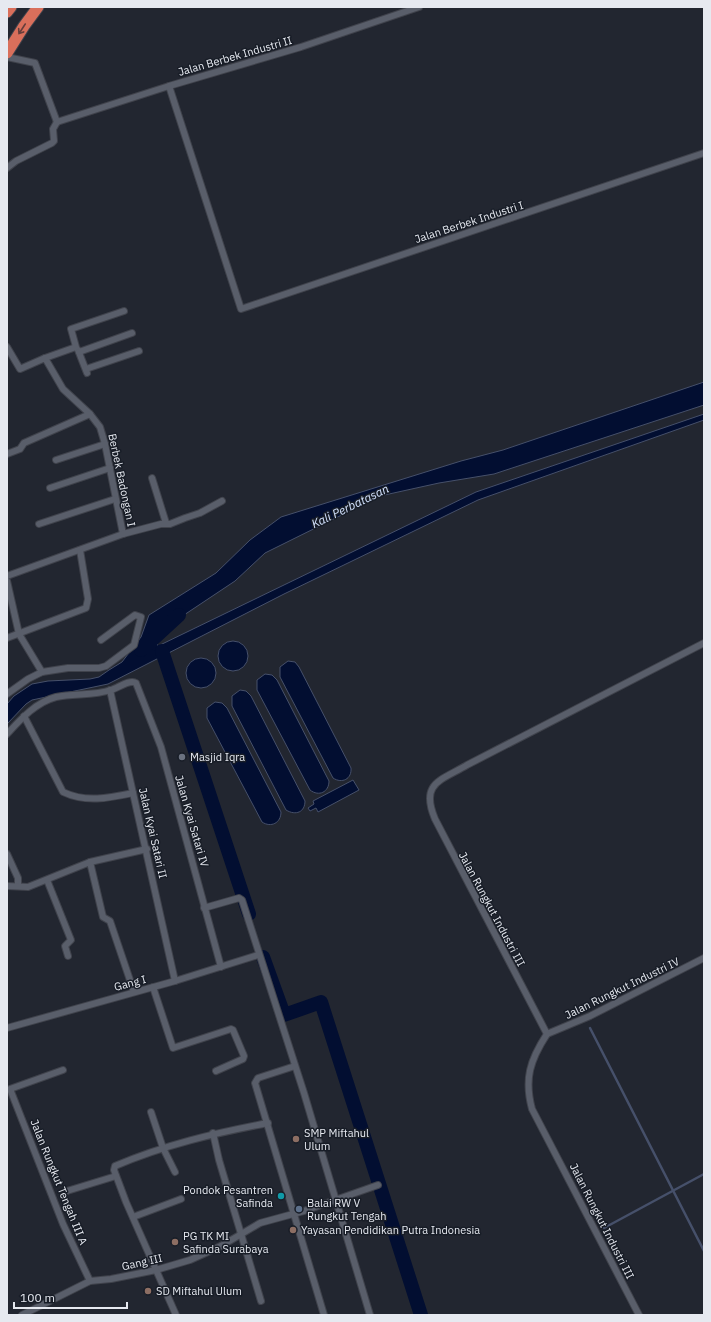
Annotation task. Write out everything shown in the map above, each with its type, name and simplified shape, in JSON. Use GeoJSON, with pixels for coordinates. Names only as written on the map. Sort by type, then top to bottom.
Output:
{"type":"FeatureCollection","features":[{"type":"Feature","properties":{"kind":"highway"},"geometry":{"type":"LineString","coordinates":[[7,12],[11,7]]}},
{"type":"Feature","properties":{"kind":"highway"},"geometry":{"type":"LineString","coordinates":[[7,53],[38,7]]}},
{"type":"Feature","properties":{"kind":"street","name":"Jalan Berbek Industri II"},"geometry":{"type":"LineString","coordinates":[[57,122],[169,86],[301,47],[419,7]]}},
{"type":"Feature","properties":{"kind":"street"},"geometry":{"type":"LineString","coordinates":[[7,57],[35,63],[57,122],[53,129],[54,141],[52,143],[16,161],[7,168]]}},
{"type":"Feature","properties":{"kind":"street","name":"Jalan Berbek Industri I"},"geometry":{"type":"LineString","coordinates":[[169,86],[241,309],[704,154]]}},
{"type":"Feature","properties":{"kind":"street"},"geometry":{"type":"LineString","coordinates":[[124,311],[71,329],[78,349],[87,371],[139,351]]}},
{"type":"Feature","properties":{"kind":"street"},"geometry":{"type":"LineString","coordinates":[[7,347],[20,369],[45,358],[132,333]]}},
{"type":"Feature","properties":{"kind":"street","name":"Berbek Badongan I"},"geometry":{"type":"LineString","coordinates":[[45,358],[63,389],[90,414],[100,427],[105,444],[123,534]]}},
{"type":"Feature","properties":{"kind":"street"},"geometry":{"type":"LineString","coordinates":[[7,454],[20,449],[24,443],[90,414]]}},
{"type":"Feature","properties":{"kind":"street"},"geometry":{"type":"LineString","coordinates":[[56,460],[105,444]]}},
{"type":"Feature","properties":{"kind":"street"},"geometry":{"type":"LineString","coordinates":[[50,488],[110,468]]}},
{"type":"Feature","properties":{"kind":"street"},"geometry":{"type":"LineString","coordinates":[[152,478],[166,523]]}},
{"type":"Feature","properties":{"kind":"street"},"geometry":{"type":"LineString","coordinates":[[39,524],[115,499]]}},
{"type":"Feature","properties":{"kind":"street"},"geometry":{"type":"LineString","coordinates":[[7,576],[123,534],[200,513],[222,501]]}},
{"type":"Feature","properties":{"kind":"street"},"geometry":{"type":"LineString","coordinates":[[7,638],[86,608],[88,598],[80,550]]}},
{"type":"Feature","properties":{"kind":"street"},"geometry":{"type":"LineString","coordinates":[[7,581],[19,634],[42,672]]}},
{"type":"Feature","properties":{"kind":"street"},"geometry":{"type":"LineString","coordinates":[[7,694],[28,679],[42,672],[62,668],[99,668],[106,666],[134,645],[141,618],[135,615],[101,640]]}},
{"type":"Feature","properties":{"kind":"street","name":"Jalan Rungkut Industri III"},"geometry":{"type":"LineString","coordinates":[[639,1315],[532,1109],[529,1096],[529,1073],[536,1051],[547,1034],[435,819],[429,806],[430,791],[435,784],[468,765],[704,643]]}},
{"type":"Feature","properties":{"kind":"street","name":"Jalan Kyai Satari IV"},"geometry":{"type":"LineString","coordinates":[[110,690],[132,681],[136,683],[161,746],[221,967]]}},
{"type":"Feature","properties":{"kind":"street"},"geometry":{"type":"LineString","coordinates":[[7,734],[24,716],[37,706],[55,697],[92,694],[110,690]]}},
{"type":"Feature","properties":{"kind":"street","name":"Jalan Kyai Satari II"},"geometry":{"type":"LineString","coordinates":[[110,690],[147,849],[175,981]]}},
{"type":"Feature","properties":{"kind":"street"},"geometry":{"type":"LineString","coordinates":[[24,716],[63,792],[78,798],[99,800],[133,793]]}},
{"type":"Feature","properties":{"kind":"street"},"geometry":{"type":"LineString","coordinates":[[7,886],[18,885],[28,887],[90,862],[147,849]]}},
{"type":"Feature","properties":{"kind":"street"},"geometry":{"type":"LineString","coordinates":[[7,854],[18,878],[18,885]]}},
{"type":"Feature","properties":{"kind":"street"},"geometry":{"type":"LineString","coordinates":[[90,862],[103,917],[110,921],[134,992]]}},
{"type":"Feature","properties":{"kind":"street"},"geometry":{"type":"LineString","coordinates":[[47,880],[71,940],[65,946],[68,956]]}},
{"type":"Feature","properties":{"kind":"street"},"geometry":{"type":"LineString","coordinates":[[204,908],[241,899],[295,1066],[370,1315]]}},
{"type":"Feature","properties":{"kind":"street","name":"Gang I"},"geometry":{"type":"LineString","coordinates":[[7,1028],[175,981],[258,955]]}},
{"type":"Feature","properties":{"kind":"street","name":"Jalan Rungkut Industri IV"},"geometry":{"type":"LineString","coordinates":[[547,1034],[590,1016],[704,958]]}},
{"type":"Feature","properties":{"kind":"street"},"geometry":{"type":"LineString","coordinates":[[153,987],[173,1048],[231,1029],[233,1030],[244,1056],[243,1059],[216,1071]]}},
{"type":"Feature","properties":{"kind":"street"},"geometry":{"type":"LineString","coordinates":[[295,1066],[255,1080],[255,1083],[324,1315]]}},
{"type":"Feature","properties":{"kind":"street","name":"Jalan Rungkut Tengah III A"},"geometry":{"type":"LineString","coordinates":[[63,1070],[10,1089],[63,1224],[90,1281]]}},
{"type":"Feature","properties":{"kind":"street"},"geometry":{"type":"LineString","coordinates":[[151,1112],[163,1148],[175,1172]]}},
{"type":"Feature","properties":{"kind":"street"},"geometry":{"type":"LineString","coordinates":[[176,1315],[133,1217],[116,1176],[114,1166],[163,1148],[213,1134],[268,1123]]}},
{"type":"Feature","properties":{"kind":"street"},"geometry":{"type":"LineString","coordinates":[[213,1134],[218,1160],[261,1301]]}},
{"type":"Feature","properties":{"kind":"street"},"geometry":{"type":"LineString","coordinates":[[67,1191],[116,1176]]}},
{"type":"Feature","properties":{"kind":"street","name":"Gang III"},"geometry":{"type":"LineString","coordinates":[[22,1315],[90,1281],[111,1280],[156,1270],[190,1260],[221,1246],[260,1223],[294,1214],[335,1198],[378,1184]]}},
{"type":"Feature","properties":{"kind":"street"},"geometry":{"type":"LineString","coordinates":[[133,1217],[181,1200]]}},
{"type":"Feature","properties":{"kind":"water","name":"Kali Perbatasan"},"geometry":{"type":"Polygon","coordinates":[[[704,382],[704,405],[494,474],[439,483],[380,496],[265,553],[235,581],[154,635],[158,646],[476,492],[704,414],[704,420],[478,500],[284,594],[108,684],[32,700],[26,704],[7,724],[7,704],[14,696],[32,684],[48,681],[90,679],[99,677],[122,662],[141,637],[149,615],[216,573],[250,540],[281,517],[461,461],[503,450],[704,382]]]}},
{"type":"Feature","properties":{"kind":"water"},"geometry":{"type":"Polygon","coordinates":[[[233,641],[239,642],[247,650],[247,662],[239,670],[233,671],[227,670],[219,662],[218,656],[219,650],[227,642],[233,641]]]}},
{"type":"Feature","properties":{"kind":"water"},"geometry":{"type":"Polygon","coordinates":[[[201,658],[212,662],[216,673],[212,684],[201,688],[190,684],[186,673],[190,662],[201,658]]]}},
{"type":"Feature","properties":{"kind":"water"},"geometry":{"type":"Polygon","coordinates":[[[288,661],[295,662],[299,667],[351,768],[348,778],[340,781],[333,778],[280,677],[280,667],[288,661]]]}},
{"type":"Feature","properties":{"kind":"water"},"geometry":{"type":"Polygon","coordinates":[[[265,674],[272,675],[277,680],[329,781],[329,785],[325,791],[317,793],[310,790],[257,690],[257,680],[265,674]]]}},
{"type":"Feature","properties":{"kind":"water"},"geometry":{"type":"Polygon","coordinates":[[[240,690],[246,691],[251,696],[305,801],[305,805],[299,812],[293,813],[286,810],[232,706],[232,696],[240,690]]]}},
{"type":"Feature","properties":{"kind":"water"},"geometry":{"type":"Polygon","coordinates":[[[215,702],[222,703],[227,708],[281,812],[281,816],[277,822],[269,825],[262,822],[207,718],[207,708],[215,702]]]}},
{"type":"Feature","properties":{"kind":"water"},"geometry":{"type":"Polygon","coordinates":[[[353,780],[359,790],[318,812],[316,808],[310,811],[308,808],[314,804],[313,801],[353,780]]]}},
{"type":"Feature","properties":{"kind":"waterway","name":"Kali Perbatasan"},"geometry":{"type":"LineString","coordinates":[[141,650],[179,615]]}},
{"type":"Feature","properties":{"kind":"waterway"},"geometry":{"type":"LineString","coordinates":[[162,651],[249,914]]}},
{"type":"Feature","properties":{"kind":"waterway"},"geometry":{"type":"LineString","coordinates":[[263,957],[284,1015],[321,1002],[421,1315]]}},
{"type":"Feature","properties":{"kind":"waterway"},"geometry":{"type":"LineString","coordinates":[[590,1028],[704,1251]]}},
{"type":"Feature","properties":{"kind":"waterway"},"geometry":{"type":"LineString","coordinates":[[604,1228],[704,1174]]}},
{"type":"Feature","properties":{"kind":"place","name":"Masjid Iqra"},"geometry":{"type":"Point","coordinates":[182,757]}},
{"type":"Feature","properties":{"kind":"place","name":"SMP Miftahul Ulum"},"geometry":{"type":"Point","coordinates":[296,1139]}},
{"type":"Feature","properties":{"kind":"place","name":"Pondok Pesantren Safinda"},"geometry":{"type":"Point","coordinates":[281,1196]}},
{"type":"Feature","properties":{"kind":"place","name":"Balai RW V Rungkut Tengah"},"geometry":{"type":"Point","coordinates":[299,1209]}},
{"type":"Feature","properties":{"kind":"place","name":"Yayasan Pendidikan Putra Indonesia"},"geometry":{"type":"Point","coordinates":[293,1230]}},
{"type":"Feature","properties":{"kind":"place","name":"PG TK MI Safinda Surabaya"},"geometry":{"type":"Point","coordinates":[175,1242]}},
{"type":"Feature","properties":{"kind":"place","name":"SD Miftahul Ulum"},"geometry":{"type":"Point","coordinates":[148,1291]}}]}
